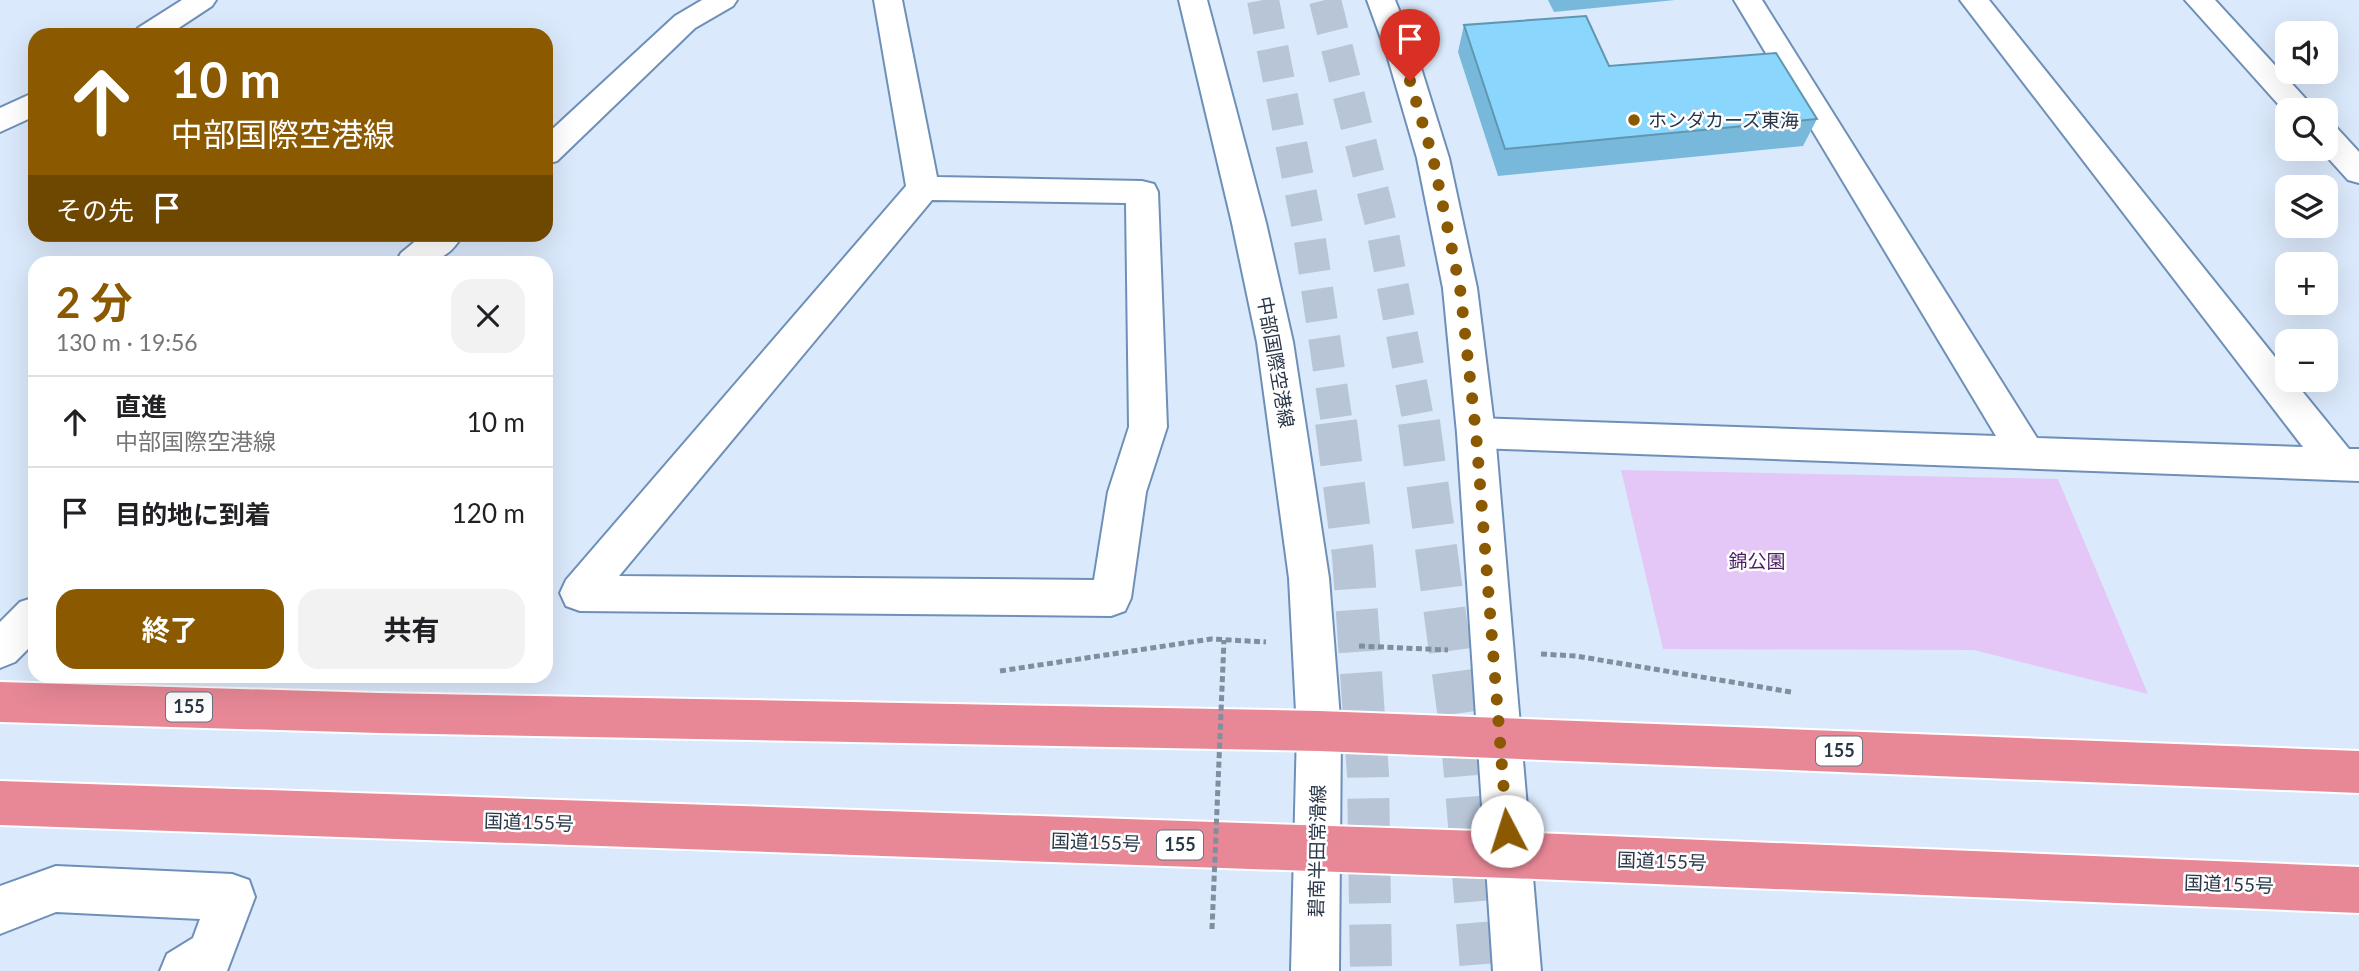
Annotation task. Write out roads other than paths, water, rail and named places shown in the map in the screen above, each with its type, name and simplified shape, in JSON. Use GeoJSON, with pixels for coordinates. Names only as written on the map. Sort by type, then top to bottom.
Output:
{"type":"FeatureCollection","features":[{"type":"Feature","properties":{"kind":"highway","name":"155"},"geometry":{"type":"LineString","coordinates":[[0,702],[393,713],[1319,731],[2359,772]]}},
{"type":"Feature","properties":{"kind":"highway","name":"国道155号"},"geometry":{"type":"LineString","coordinates":[[0,803],[1508,855],[2359,890]]}},
{"type":"Feature","properties":{"kind":"street"},"geometry":{"type":"LineString","coordinates":[[159,28],[202,0]]}},
{"type":"Feature","properties":{"kind":"street"},"geometry":{"type":"LineString","coordinates":[[553,146],[685,22],[723,0]]}},
{"type":"Feature","properties":{"kind":"street"},"geometry":{"type":"LineString","coordinates":[[888,0],[923,188]]}},
{"type":"Feature","properties":{"kind":"street","name":"中部国際空港線"},"geometry":{"type":"LineString","coordinates":[[1193,0],[1249,223],[1275,342],[1309,578],[1319,731]]}},
{"type":"Feature","properties":{"kind":"street"},"geometry":{"type":"LineString","coordinates":[[1381,0],[1402,55],[1433,158],[1460,288],[1476,433],[1517,971]]}},
{"type":"Feature","properties":{"kind":"street"},"geometry":{"type":"LineString","coordinates":[[1748,0],[2026,453]]}},
{"type":"Feature","properties":{"kind":"street"},"geometry":{"type":"LineString","coordinates":[[1974,0],[2349,465]]}},
{"type":"Feature","properties":{"kind":"street"},"geometry":{"type":"LineString","coordinates":[[2199,0],[2290,98]]}},
{"type":"Feature","properties":{"kind":"street"},"geometry":{"type":"LineString","coordinates":[[0,122],[28,106]]}},
{"type":"Feature","properties":{"kind":"street"},"geometry":{"type":"LineString","coordinates":[[2338,149],[2359,172]]}},
{"type":"Feature","properties":{"kind":"street"},"geometry":{"type":"LineString","coordinates":[[923,188],[1142,192],[1148,427],[1127,492],[1111,598],[580,593],[760,380],[923,188]]}},
{"type":"Feature","properties":{"kind":"street"},"geometry":{"type":"LineString","coordinates":[[420,256],[437,242]]}},
{"type":"Feature","properties":{"kind":"street"},"geometry":{"type":"LineString","coordinates":[[1476,433],[2349,465]]}},
{"type":"Feature","properties":{"kind":"street"},"geometry":{"type":"LineString","coordinates":[[0,649],[28,622]]}},
{"type":"Feature","properties":{"kind":"street","name":"碧南半田常滑線"},"geometry":{"type":"LineString","coordinates":[[1315,971],[1319,731]]}},
{"type":"Feature","properties":{"kind":"street"},"geometry":{"type":"LineString","coordinates":[[0,910],[56,889],[232,897],[210,955],[184,971]]}},
{"type":"Feature","properties":{"kind":"tunnel"},"geometry":{"type":"LineString","coordinates":[[1263,0],[1309,234],[1337,424]]}},
{"type":"Feature","properties":{"kind":"tunnel"},"geometry":{"type":"LineString","coordinates":[[1325,0],[1381,224],[1419,424]]}},
{"type":"Feature","properties":{"kind":"tunnel"},"geometry":{"type":"LineString","coordinates":[[1336,422],[1353,556],[1368,775],[1371,971]]}},
{"type":"Feature","properties":{"kind":"tunnel"},"geometry":{"type":"LineString","coordinates":[[1419,422],[1462,740],[1481,971]]}},
{"type":"Feature","properties":{"kind":"place","name":"ホンダカーズ東海"},"geometry":{"type":"Point","coordinates":[1634,120]}},
{"type":"Feature","properties":{"kind":"park label","name":"錦公園"},"geometry":{"type":"Point","coordinates":[1757,561]}}]}
